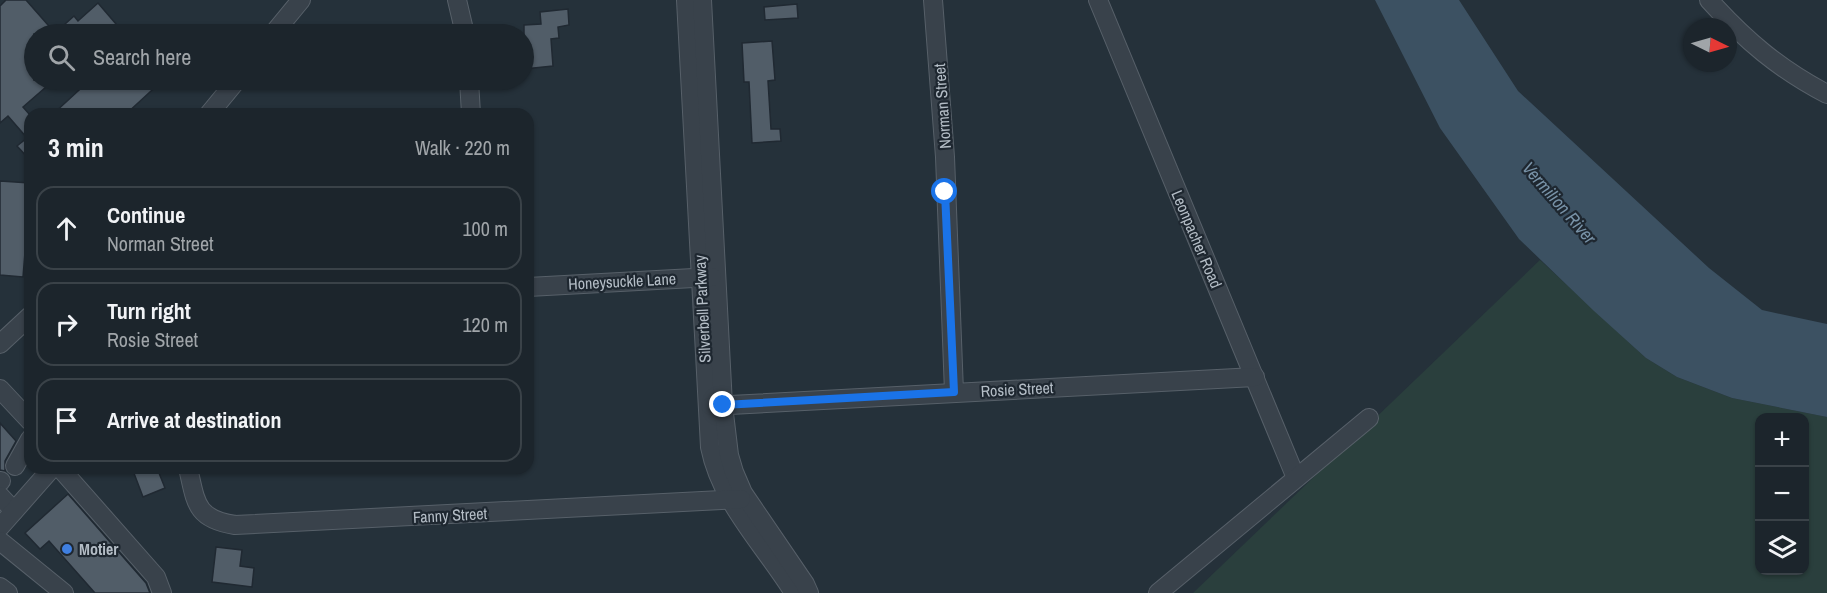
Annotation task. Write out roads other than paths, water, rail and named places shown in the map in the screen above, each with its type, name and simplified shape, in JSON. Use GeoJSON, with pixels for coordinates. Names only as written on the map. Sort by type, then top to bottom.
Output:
{"type":"FeatureCollection","features":[{"type":"Feature","properties":{"kind":"street"},"geometry":{"type":"LineString","coordinates":[[281,24],[301,0]]}},
{"type":"Feature","properties":{"kind":"street"},"geometry":{"type":"LineString","coordinates":[[457,0],[463,24]]}},
{"type":"Feature","properties":{"kind":"street","name":"Silverbell Parkway"},"geometry":{"type":"LineString","coordinates":[[686,0],[708,277],[715,405],[710,447],[714,466],[723,487],[739,499],[799,575],[809,593]]}},
{"type":"Feature","properties":{"kind":"street","name":"Silverbell Parkway"},"geometry":{"type":"LineString","coordinates":[[702,0],[708,277]]}},
{"type":"Feature","properties":{"kind":"street","name":"Norman Street"},"geometry":{"type":"LineString","coordinates":[[933,0],[944,134],[954,392]]}},
{"type":"Feature","properties":{"kind":"street","name":"Leonpacher Road"},"geometry":{"type":"LineString","coordinates":[[1098,0],[1296,478]]}},
{"type":"Feature","properties":{"kind":"street"},"geometry":{"type":"LineString","coordinates":[[1709,0],[1757,49],[1802,81],[1827,94]]}},
{"type":"Feature","properties":{"kind":"street"},"geometry":{"type":"LineString","coordinates":[[215,108],[229,90]]}},
{"type":"Feature","properties":{"kind":"street"},"geometry":{"type":"LineString","coordinates":[[470,90],[471,108]]}},
{"type":"Feature","properties":{"kind":"street","name":"Honeysuckle Lane"},"geometry":{"type":"LineString","coordinates":[[534,287],[708,277]]}},
{"type":"Feature","properties":{"kind":"street"},"geometry":{"type":"LineString","coordinates":[[2,339],[24,321]]}},
{"type":"Feature","properties":{"kind":"street","name":"Rosie Street"},"geometry":{"type":"LineString","coordinates":[[715,405],[1255,377]]}},
{"type":"Feature","properties":{"kind":"street"},"geometry":{"type":"LineString","coordinates":[[1,393],[24,415]]}},
{"type":"Feature","properties":{"kind":"street"},"geometry":{"type":"LineString","coordinates":[[1158,593],[1369,418]]}},
{"type":"Feature","properties":{"kind":"street"},"geometry":{"type":"LineString","coordinates":[[15,466],[24,450]]}},
{"type":"Feature","properties":{"kind":"street"},"geometry":{"type":"LineString","coordinates":[[0,527],[46,474]]}},
{"type":"Feature","properties":{"kind":"street"},"geometry":{"type":"LineString","coordinates":[[65,474],[156,578],[162,593]]}},
{"type":"Feature","properties":{"kind":"street","name":"Fanny Street"},"geometry":{"type":"LineString","coordinates":[[190,474],[200,510],[213,520],[235,525],[739,499]]}},
{"type":"Feature","properties":{"kind":"street"},"geometry":{"type":"LineString","coordinates":[[0,486],[14,511]]}},
{"type":"Feature","properties":{"kind":"street","name":"Silverbell Parkway"},"geometry":{"type":"LineString","coordinates":[[739,499],[794,593]]}},
{"type":"Feature","properties":{"kind":"street"},"geometry":{"type":"LineString","coordinates":[[0,541],[64,593]]}},
{"type":"Feature","properties":{"kind":"street"},"geometry":{"type":"LineString","coordinates":[[0,587],[8,593]]}},
{"type":"Feature","properties":{"kind":"water","name":"Vermilion River"},"geometry":{"type":"Polygon","coordinates":[[[1375,0],[1459,0],[1518,91],[1709,268],[1762,310],[1827,324],[1827,417],[1732,398],[1677,377],[1646,358],[1519,239],[1440,128],[1375,0]]]}},
{"type":"Feature","properties":{"kind":"place","name":"Motier"},"geometry":{"type":"Point","coordinates":[67,549]}}]}
